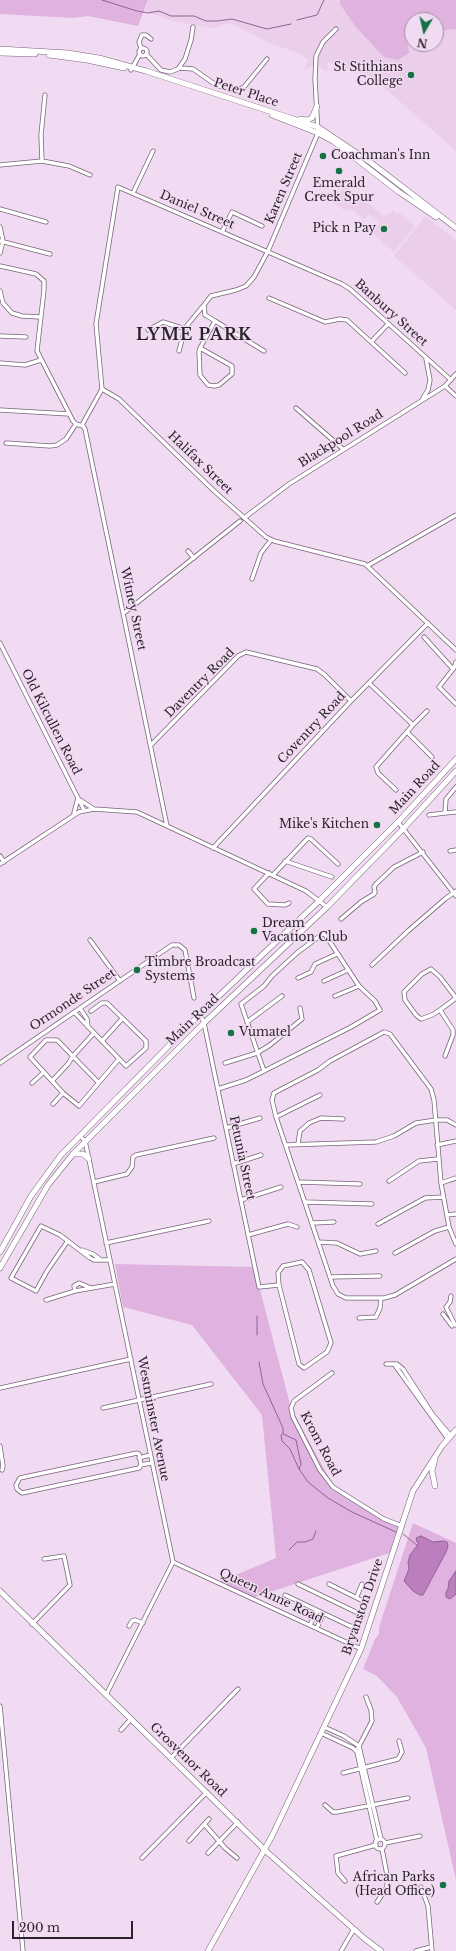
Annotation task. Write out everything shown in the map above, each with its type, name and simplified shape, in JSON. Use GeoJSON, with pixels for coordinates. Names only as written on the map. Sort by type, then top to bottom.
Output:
{"type":"FeatureCollection","features":[{"type":"Feature","properties":{"kind":"main road","name":"Peter Place"},"geometry":{"type":"LineString","coordinates":[[0,49],[68,53],[96,57],[117,65]]}},
{"type":"Feature","properties":{"kind":"main road","name":"Peter Place"},"geometry":{"type":"LineString","coordinates":[[0,53],[66,57],[131,68],[283,115],[337,139],[456,228]]}},
{"type":"Feature","properties":{"kind":"main road","name":"Peter Place"},"geometry":{"type":"LineString","coordinates":[[131,68],[318,130],[406,197],[456,231]]}},
{"type":"Feature","properties":{"kind":"main road"},"geometry":{"type":"LineString","coordinates":[[283,115],[307,120],[313,116],[317,106]]}},
{"type":"Feature","properties":{"kind":"main road"},"geometry":{"type":"LineString","coordinates":[[387,176],[406,194],[406,197]]}},
{"type":"Feature","properties":{"kind":"main road","name":"Main Road"},"geometry":{"type":"LineString","coordinates":[[0,1252],[31,1196],[45,1175],[80,1136],[200,1014],[320,900],[398,822],[456,759]]}},
{"type":"Feature","properties":{"kind":"main road","name":"Main Road"},"geometry":{"type":"LineString","coordinates":[[0,1268],[48,1185],[73,1154],[204,1023],[327,907],[404,828],[456,771]]}},
{"type":"Feature","properties":{"kind":"main road"},"geometry":{"type":"LineString","coordinates":[[73,1154],[82,1154],[89,1159]]}},
{"type":"Feature","properties":{"kind":"main road","name":"Bryanston Drive"},"geometry":{"type":"LineString","coordinates":[[208,1951],[229,1914],[244,1894],[266,1851],[361,1649],[414,1491],[449,1437],[456,1430]]}},
{"type":"Feature","properties":{"kind":"main road"},"geometry":{"type":"LineString","coordinates":[[435,1486],[432,1471],[436,1456]]}},
{"type":"Feature","properties":{"kind":"main road","name":"Grosvenor Road"},"geometry":{"type":"LineString","coordinates":[[1,1594],[131,1720],[172,1757],[266,1851],[377,1951]]}},
{"type":"Feature","properties":{"kind":"main road","name":"Grosvenor Road"},"geometry":{"type":"LineString","coordinates":[[365,1939],[381,1951]]}},
{"type":"Feature","properties":{"kind":"street"},"geometry":{"type":"LineString","coordinates":[[141,48],[146,49],[146,54],[157,66],[165,71],[176,71],[180,68],[184,61],[191,40],[193,27]]}},
{"type":"Feature","properties":{"kind":"street","name":"Karen Street"},"geometry":{"type":"LineString","coordinates":[[185,329],[212,296],[246,286],[254,277],[268,252],[318,130],[315,79],[316,56],[323,42],[336,28]]}},
{"type":"Feature","properties":{"kind":"street"},"geometry":{"type":"LineString","coordinates":[[131,68],[140,54],[141,48],[139,42],[142,35],[146,35],[150,39]]}},
{"type":"Feature","properties":{"kind":"street"},"geometry":{"type":"LineString","coordinates":[[140,54],[143,56],[146,54]]}},
{"type":"Feature","properties":{"kind":"street"},"geometry":{"type":"LineString","coordinates":[[184,61],[190,68],[216,85],[234,91],[244,88],[267,59]]}},
{"type":"Feature","properties":{"kind":"street"},"geometry":{"type":"LineString","coordinates":[[180,68],[190,68]]}},
{"type":"Feature","properties":{"kind":"street"},"geometry":{"type":"LineString","coordinates":[[42,161],[41,135],[45,95]]}},
{"type":"Feature","properties":{"kind":"street"},"geometry":{"type":"LineString","coordinates":[[133,193],[153,151]]}},
{"type":"Feature","properties":{"kind":"street"},"geometry":{"type":"LineString","coordinates":[[0,165],[42,161],[69,166],[90,175]]}},
{"type":"Feature","properties":{"kind":"street","name":"Daniel Street"},"geometry":{"type":"LineString","coordinates":[[102,389],[96,324],[118,187],[268,252]]}},
{"type":"Feature","properties":{"kind":"street"},"geometry":{"type":"LineString","coordinates":[[0,209],[46,222]]}},
{"type":"Feature","properties":{"kind":"street"},"geometry":{"type":"LineString","coordinates":[[222,232],[232,212],[262,226]]}},
{"type":"Feature","properties":{"kind":"street"},"geometry":{"type":"LineString","coordinates":[[0,227],[0,253]]}},
{"type":"Feature","properties":{"kind":"street"},"geometry":{"type":"LineString","coordinates":[[1,239],[50,254]]}},
{"type":"Feature","properties":{"kind":"street","name":"Banbury Street"},"geometry":{"type":"LineString","coordinates":[[268,252],[342,284],[451,380]]}},
{"type":"Feature","properties":{"kind":"street"},"geometry":{"type":"LineString","coordinates":[[0,266],[36,274],[43,278],[45,286],[37,344],[40,360],[76,424],[82,425],[102,389]]}},
{"type":"Feature","properties":{"kind":"street"},"geometry":{"type":"LineString","coordinates":[[0,291],[2,303],[12,313],[22,316],[40,317]]}},
{"type":"Feature","properties":{"kind":"street"},"geometry":{"type":"LineString","coordinates":[[269,298],[325,322],[340,319],[346,320],[405,373]]}},
{"type":"Feature","properties":{"kind":"street"},"geometry":{"type":"LineString","coordinates":[[204,305],[205,315],[264,351]]}},
{"type":"Feature","properties":{"kind":"street"},"geometry":{"type":"LineString","coordinates":[[200,348],[232,366],[232,374],[219,385],[211,386],[200,377],[198,357],[200,348],[215,321]]}},
{"type":"Feature","properties":{"kind":"street"},"geometry":{"type":"LineString","coordinates":[[148,330],[162,322],[185,329],[179,351]]}},
{"type":"Feature","properties":{"kind":"street"},"geometry":{"type":"LineString","coordinates":[[371,342],[388,324]]}},
{"type":"Feature","properties":{"kind":"street"},"geometry":{"type":"LineString","coordinates":[[0,336],[26,337]]}},
{"type":"Feature","properties":{"kind":"street"},"geometry":{"type":"LineString","coordinates":[[422,401],[428,390],[430,380],[426,358]]}},
{"type":"Feature","properties":{"kind":"street"},"geometry":{"type":"LineString","coordinates":[[0,363],[25,365],[40,360]]}},
{"type":"Feature","properties":{"kind":"street","name":"Blackpool Road"},"geometry":{"type":"LineString","coordinates":[[244,518],[283,488],[343,449],[446,386],[456,374]]}},
{"type":"Feature","properties":{"kind":"street"},"geometry":{"type":"LineString","coordinates":[[446,386],[456,396]]}},
{"type":"Feature","properties":{"kind":"street","name":"Halifax Street"},"geometry":{"type":"LineString","coordinates":[[102,389],[119,399],[262,535],[272,540],[355,561],[367,566],[456,650]]}},
{"type":"Feature","properties":{"kind":"street"},"geometry":{"type":"LineString","coordinates":[[296,408],[343,449]]}},
{"type":"Feature","properties":{"kind":"street"},"geometry":{"type":"LineString","coordinates":[[0,410],[69,414]]}},
{"type":"Feature","properties":{"kind":"street"},"geometry":{"type":"LineString","coordinates":[[6,443],[50,446],[57,445],[66,439],[76,424]]}},
{"type":"Feature","properties":{"kind":"street","name":"Witney Street"},"geometry":{"type":"LineString","coordinates":[[82,425],[85,429],[167,826]]}},
{"type":"Feature","properties":{"kind":"street"},"geometry":{"type":"LineString","coordinates":[[367,566],[456,515]]}},
{"type":"Feature","properties":{"kind":"street"},"geometry":{"type":"LineString","coordinates":[[124,613],[240,521]]}},
{"type":"Feature","properties":{"kind":"street"},"geometry":{"type":"LineString","coordinates":[[252,578],[261,553],[272,540]]}},
{"type":"Feature","properties":{"kind":"street"},"geometry":{"type":"LineString","coordinates":[[188,551],[194,558]]}},
{"type":"Feature","properties":{"kind":"street","name":"Coventry Road"},"geometry":{"type":"LineString","coordinates":[[213,848],[350,701],[369,684],[428,623]]}},
{"type":"Feature","properties":{"kind":"street"},"geometry":{"type":"LineString","coordinates":[[424,637],[455,668]]}},
{"type":"Feature","properties":{"kind":"street","name":"Old Kilcullen Road"},"geometry":{"type":"LineString","coordinates":[[0,643],[84,810]]}},
{"type":"Feature","properties":{"kind":"street","name":"Daventry Road"},"geometry":{"type":"LineString","coordinates":[[151,745],[238,656],[246,652],[317,669],[350,701]]}},
{"type":"Feature","properties":{"kind":"street"},"geometry":{"type":"LineString","coordinates":[[456,662],[455,668],[439,688],[456,704]]}},
{"type":"Feature","properties":{"kind":"street"},"geometry":{"type":"LineString","coordinates":[[369,684],[413,725]]}},
{"type":"Feature","properties":{"kind":"street"},"geometry":{"type":"LineString","coordinates":[[396,790],[378,773],[376,767],[427,711]]}},
{"type":"Feature","properties":{"kind":"street"},"geometry":{"type":"LineString","coordinates":[[47,735],[51,732]]}},
{"type":"Feature","properties":{"kind":"street"},"geometry":{"type":"LineString","coordinates":[[407,732],[432,757]]}},
{"type":"Feature","properties":{"kind":"street"},"geometry":{"type":"LineString","coordinates":[[445,813],[446,799],[456,787]]}},
{"type":"Feature","properties":{"kind":"street"},"geometry":{"type":"LineString","coordinates":[[73,814],[79,799],[94,809]]}},
{"type":"Feature","properties":{"kind":"street"},"geometry":{"type":"LineString","coordinates":[[0,864],[73,814],[84,810],[94,809],[137,812],[306,891],[320,900],[327,907]]}},
{"type":"Feature","properties":{"kind":"street"},"geometry":{"type":"LineString","coordinates":[[429,815],[456,812]]}},
{"type":"Feature","properties":{"kind":"street"},"geometry":{"type":"LineString","coordinates":[[372,965],[405,933],[455,893],[398,822]]}},
{"type":"Feature","properties":{"kind":"street"},"geometry":{"type":"LineString","coordinates":[[289,903],[285,905],[268,904],[254,889],[308,838],[311,839],[338,864]]}},
{"type":"Feature","properties":{"kind":"street"},"geometry":{"type":"LineString","coordinates":[[450,850],[456,850]]}},
{"type":"Feature","properties":{"kind":"street"},"geometry":{"type":"LineString","coordinates":[[340,919],[361,902],[374,894],[374,887],[376,884],[394,867],[423,852]]}},
{"type":"Feature","properties":{"kind":"street"},"geometry":{"type":"LineString","coordinates":[[0,856],[4,862]]}},
{"type":"Feature","properties":{"kind":"street"},"geometry":{"type":"LineString","coordinates":[[285,861],[332,878]]}},
{"type":"Feature","properties":{"kind":"street"},"geometry":{"type":"LineString","coordinates":[[218,1089],[246,1080],[264,1071],[379,1011],[380,1008],[359,986],[324,933],[312,940],[272,976],[264,986],[242,1004],[241,1007],[264,1071]]}},
{"type":"Feature","properties":{"kind":"street"},"geometry":{"type":"LineString","coordinates":[[90,940],[120,981]]}},
{"type":"Feature","properties":{"kind":"street","name":"Ormonde Street"},"geometry":{"type":"LineString","coordinates":[[0,1063],[172,945],[179,945],[185,950],[194,998]]}},
{"type":"Feature","properties":{"kind":"street"},"geometry":{"type":"LineString","coordinates":[[298,978],[311,972],[315,964],[337,954]]}},
{"type":"Feature","properties":{"kind":"street"},"geometry":{"type":"LineString","coordinates":[[431,969],[440,977],[456,998],[440,1010],[422,1019],[416,1015],[405,1000],[404,992],[422,974],[431,969]]}},
{"type":"Feature","properties":{"kind":"street"},"geometry":{"type":"LineString","coordinates":[[324,981],[348,970]]}},
{"type":"Feature","properties":{"kind":"street"},"geometry":{"type":"LineString","coordinates":[[335,996],[359,986]]}},
{"type":"Feature","properties":{"kind":"street"},"geometry":{"type":"LineString","coordinates":[[246,1022],[282,996]]}},
{"type":"Feature","properties":{"kind":"street"},"geometry":{"type":"LineString","coordinates":[[74,1012],[127,1066],[146,1048],[147,1044],[105,1002],[91,1011]]}},
{"type":"Feature","properties":{"kind":"street"},"geometry":{"type":"LineString","coordinates":[[80,1008],[88,1027]]}},
{"type":"Feature","properties":{"kind":"street"},"geometry":{"type":"LineString","coordinates":[[225,1063],[257,1053],[301,1020],[303,1017],[300,1008]]}},
{"type":"Feature","properties":{"kind":"street"},"geometry":{"type":"LineString","coordinates":[[440,1010],[453,1030],[453,1035],[445,1056]]}},
{"type":"Feature","properties":{"kind":"street","name":"Petunia Street"},"geometry":{"type":"LineString","coordinates":[[200,1014],[204,1023],[259,1287],[279,1284]]}},
{"type":"Feature","properties":{"kind":"street"},"geometry":{"type":"LineString","coordinates":[[102,1041],[122,1019]]}},
{"type":"Feature","properties":{"kind":"street"},"geometry":{"type":"LineString","coordinates":[[456,1244],[449,1227],[443,1197],[438,1159],[434,1100],[430,1089],[392,1036],[385,1032],[276,1091],[272,1096],[276,1117],[335,1290],[342,1296],[381,1298],[399,1293],[456,1259]]}},
{"type":"Feature","properties":{"kind":"street"},"geometry":{"type":"LineString","coordinates":[[52,1080],[70,1062],[72,1056],[94,1033]]}},
{"type":"Feature","properties":{"kind":"street"},"geometry":{"type":"LineString","coordinates":[[98,1082],[57,1040],[46,1040],[30,1058],[63,1093],[80,1106],[98,1082],[119,1059]]}},
{"type":"Feature","properties":{"kind":"street"},"geometry":{"type":"LineString","coordinates":[[32,1083],[44,1072]]}},
{"type":"Feature","properties":{"kind":"street"},"geometry":{"type":"LineString","coordinates":[[53,1104],[63,1093]]}},
{"type":"Feature","properties":{"kind":"street"},"geometry":{"type":"LineString","coordinates":[[276,1117],[320,1096]]}},
{"type":"Feature","properties":{"kind":"street"},"geometry":{"type":"LineString","coordinates":[[226,1128],[260,1118]]}},
{"type":"Feature","properties":{"kind":"street"},"geometry":{"type":"LineString","coordinates":[[298,1144],[300,1130],[308,1123],[321,1118],[342,1119]]}},
{"type":"Feature","properties":{"kind":"street"},"geometry":{"type":"LineString","coordinates":[[286,1145],[376,1142],[394,1136],[416,1123],[447,1120],[456,1125]]}},
{"type":"Feature","properties":{"kind":"street"},"geometry":{"type":"LineString","coordinates":[[80,1136],[85,1141]]}},
{"type":"Feature","properties":{"kind":"street"},"geometry":{"type":"LineString","coordinates":[[94,1182],[127,1174],[132,1167],[133,1157],[136,1155],[214,1138]]}},
{"type":"Feature","properties":{"kind":"street","name":"Westminster Avenue"},"geometry":{"type":"LineString","coordinates":[[85,1141],[140,1400],[151,1463],[173,1562]]}},
{"type":"Feature","properties":{"kind":"street"},"geometry":{"type":"LineString","coordinates":[[437,1145],[456,1141]]}},
{"type":"Feature","properties":{"kind":"street"},"geometry":{"type":"LineString","coordinates":[[233,1164],[261,1155]]}},
{"type":"Feature","properties":{"kind":"street"},"geometry":{"type":"LineString","coordinates":[[388,1181],[419,1161],[438,1159]]}},
{"type":"Feature","properties":{"kind":"street"},"geometry":{"type":"LineString","coordinates":[[441,1183],[456,1178]]}},
{"type":"Feature","properties":{"kind":"street"},"geometry":{"type":"LineString","coordinates":[[299,1182],[360,1184]]}},
{"type":"Feature","properties":{"kind":"street"},"geometry":{"type":"LineString","coordinates":[[240,1200],[281,1187]]}},
{"type":"Feature","properties":{"kind":"street"},"geometry":{"type":"LineString","coordinates":[[378,1224],[425,1198],[443,1197]]}},
{"type":"Feature","properties":{"kind":"street"},"geometry":{"type":"LineString","coordinates":[[306,1202],[372,1204]]}},
{"type":"Feature","properties":{"kind":"street"},"geometry":{"type":"LineString","coordinates":[[447,1215],[456,1214]]}},
{"type":"Feature","properties":{"kind":"street"},"geometry":{"type":"LineString","coordinates":[[106,1243],[209,1221]]}},
{"type":"Feature","properties":{"kind":"street"},"geometry":{"type":"LineString","coordinates":[[313,1223],[334,1222]]}},
{"type":"Feature","properties":{"kind":"street"},"geometry":{"type":"LineString","coordinates":[[248,1235],[288,1224],[297,1227]]}},
{"type":"Feature","properties":{"kind":"street"},"geometry":{"type":"LineString","coordinates":[[67,1242],[47,1271],[36,1291],[11,1278],[40,1226],[58,1234],[78,1249],[93,1254],[101,1260],[110,1260]]}},
{"type":"Feature","properties":{"kind":"street"},"geometry":{"type":"LineString","coordinates":[[395,1253],[435,1231],[449,1227]]}},
{"type":"Feature","properties":{"kind":"street"},"geometry":{"type":"LineString","coordinates":[[319,1242],[337,1243],[360,1254],[376,1251]]}},
{"type":"Feature","properties":{"kind":"street"},"geometry":{"type":"LineString","coordinates":[[302,1262],[307,1266],[331,1343],[327,1352],[304,1368],[299,1364],[279,1284],[278,1272],[281,1267],[302,1262]]}},
{"type":"Feature","properties":{"kind":"street"},"geometry":{"type":"LineString","coordinates":[[331,1277],[380,1276]]}},
{"type":"Feature","properties":{"kind":"street"},"geometry":{"type":"LineString","coordinates":[[75,1292],[74,1286],[79,1283],[92,1288]]}},
{"type":"Feature","properties":{"kind":"street"},"geometry":{"type":"LineString","coordinates":[[46,1300],[92,1288],[115,1284]]}},
{"type":"Feature","properties":{"kind":"street"},"geometry":{"type":"LineString","coordinates":[[451,1296],[450,1302],[446,1308],[455,1326]]}},
{"type":"Feature","properties":{"kind":"street"},"geometry":{"type":"LineString","coordinates":[[359,1318],[376,1317],[380,1308],[381,1298]]}},
{"type":"Feature","properties":{"kind":"street"},"geometry":{"type":"LineString","coordinates":[[443,1314],[455,1326]]}},
{"type":"Feature","properties":{"kind":"street"},"geometry":{"type":"LineString","coordinates":[[0,1388],[131,1359]]}},
{"type":"Feature","properties":{"kind":"street"},"geometry":{"type":"LineString","coordinates":[[386,1364],[394,1364],[403,1369],[449,1437]]}},
{"type":"Feature","properties":{"kind":"street","name":"Krom Road"},"geometry":{"type":"LineString","coordinates":[[332,1373],[294,1401],[291,1406],[293,1417],[320,1470],[333,1488],[384,1519],[402,1526]]}},
{"type":"Feature","properties":{"kind":"street"},"geometry":{"type":"LineString","coordinates":[[103,1408],[211,1384]]}},
{"type":"Feature","properties":{"kind":"street"},"geometry":{"type":"LineString","coordinates":[[0,1446],[3,1466],[2,1470]]}},
{"type":"Feature","properties":{"kind":"street"},"geometry":{"type":"LineString","coordinates":[[141,1465],[137,1453],[20,1478],[16,1485],[17,1489],[22,1493],[139,1468],[141,1465],[151,1463]]}},
{"type":"Feature","properties":{"kind":"street"},"geometry":{"type":"LineString","coordinates":[[139,1458],[150,1455]]}},
{"type":"Feature","properties":{"kind":"street"},"geometry":{"type":"LineString","coordinates":[[32,1624],[70,1585],[64,1556],[44,1558]]}},
{"type":"Feature","properties":{"kind":"street"},"geometry":{"type":"LineString","coordinates":[[106,1695],[173,1562]]}},
{"type":"Feature","properties":{"kind":"street","name":"Queen Anne Road"},"geometry":{"type":"LineString","coordinates":[[173,1562],[361,1649]]}},
{"type":"Feature","properties":{"kind":"street"},"geometry":{"type":"LineString","coordinates":[[298,1584],[362,1615]]}},
{"type":"Feature","properties":{"kind":"street"},"geometry":{"type":"LineString","coordinates":[[285,1595],[317,1611],[357,1627],[365,1602],[357,1596],[329,1584]]}},
{"type":"Feature","properties":{"kind":"street"},"geometry":{"type":"LineString","coordinates":[[357,1596],[362,1584]]}},
{"type":"Feature","properties":{"kind":"street"},"geometry":{"type":"LineString","coordinates":[[310,1625],[317,1611]]}},
{"type":"Feature","properties":{"kind":"street"},"geometry":{"type":"LineString","coordinates":[[317,1628],[323,1613]]}},
{"type":"Feature","properties":{"kind":"street"},"geometry":{"type":"LineString","coordinates":[[129,1626],[132,1621],[135,1620],[143,1623]]}},
{"type":"Feature","properties":{"kind":"street"},"geometry":{"type":"LineString","coordinates":[[172,1757],[238,1689]]}},
{"type":"Feature","properties":{"kind":"street"},"geometry":{"type":"LineString","coordinates":[[356,1751],[372,1721],[371,1710],[366,1697]]}},
{"type":"Feature","properties":{"kind":"street"},"geometry":{"type":"LineString","coordinates":[[0,1706],[23,1951]]}},
{"type":"Feature","properties":{"kind":"street"},"geometry":{"type":"LineString","coordinates":[[121,1730],[131,1720]]}},
{"type":"Feature","properties":{"kind":"street"},"geometry":{"type":"LineString","coordinates":[[324,1727],[340,1734],[359,1746],[378,1842],[378,1849],[382,1849]]}},
{"type":"Feature","properties":{"kind":"street"},"geometry":{"type":"LineString","coordinates":[[321,1733],[338,1740],[356,1751],[363,1768]]}},
{"type":"Feature","properties":{"kind":"street"},"geometry":{"type":"LineString","coordinates":[[338,1740],[340,1734]]}},
{"type":"Feature","properties":{"kind":"street"},"geometry":{"type":"LineString","coordinates":[[342,1773],[400,1758],[402,1752],[399,1741]]}},
{"type":"Feature","properties":{"kind":"street"},"geometry":{"type":"LineString","coordinates":[[142,1858],[207,1792]]}},
{"type":"Feature","properties":{"kind":"street"},"geometry":{"type":"LineString","coordinates":[[325,1805],[336,1812],[408,1798]]}},
{"type":"Feature","properties":{"kind":"street"},"geometry":{"type":"LineString","coordinates":[[189,1841],[209,1819]]}},
{"type":"Feature","properties":{"kind":"street"},"geometry":{"type":"LineString","coordinates":[[208,1853],[238,1822]]}},
{"type":"Feature","properties":{"kind":"street"},"geometry":{"type":"LineString","coordinates":[[205,1825],[221,1841],[225,1848],[237,1858]]}},
{"type":"Feature","properties":{"kind":"street"},"geometry":{"type":"LineString","coordinates":[[345,1881],[338,1873],[336,1856],[378,1842],[385,1843],[420,1836]]}},
{"type":"Feature","properties":{"kind":"street"},"geometry":{"type":"LineString","coordinates":[[376,1902],[386,1889],[388,1880],[382,1849],[385,1843]]}},
{"type":"Feature","properties":{"kind":"street"},"geometry":{"type":"LineString","coordinates":[[416,1951],[432,1949],[428,1906],[421,1887]]}},
{"type":"Feature","properties":{"kind":"street"},"geometry":{"type":"LineString","coordinates":[[341,1951],[354,1929]]}},
{"type":"Feature","properties":{"kind":"shaded area"},"geometry":{"type":"Polygon","coordinates":[[[0,0],[148,0],[138,26],[88,16],[73,18],[0,14],[0,0]]]}},
{"type":"Feature","properties":{"kind":"shaded area","name":"St Stithians College"},"geometry":{"type":"Polygon","coordinates":[[[149,0],[456,0],[456,151],[372,77],[328,62],[327,72],[321,68],[312,66],[305,70],[308,60],[299,53],[269,43],[230,23],[213,28],[172,21],[145,11],[149,0]]]}},
{"type":"Feature","properties":{"kind":"shaded area"},"geometry":{"type":"Polygon","coordinates":[[[340,0],[456,0],[456,29],[444,30],[444,12],[404,12],[404,52],[409,53],[398,60],[384,57],[355,26],[340,4],[340,0]]]}},
{"type":"Feature","properties":{"kind":"shaded area"},"geometry":{"type":"Polygon","coordinates":[[[345,186],[358,196],[363,197],[362,199],[384,216],[386,214],[389,215],[393,210],[397,214],[399,212],[415,226],[394,252],[372,233],[380,223],[369,214],[365,220],[351,209],[349,211],[344,210],[332,202],[345,186]]]}},
{"type":"Feature","properties":{"kind":"shaded area"},"geometry":{"type":"Polygon","coordinates":[[[425,216],[456,240],[456,310],[394,256],[425,216]]]}},
{"type":"Feature","properties":{"kind":"shaded area"},"geometry":{"type":"Polygon","coordinates":[[[115,1264],[254,1267],[291,1408],[335,1489],[388,1521],[401,1526],[392,1552],[252,1598],[219,1582],[276,1558],[262,1415],[192,1325],[123,1307],[115,1264]]]}},
{"type":"Feature","properties":{"kind":"shaded area"},"geometry":{"type":"Polygon","coordinates":[[[413,1523],[456,1543],[456,1880],[426,1748],[397,1697],[377,1676],[363,1669],[375,1639],[379,1634],[379,1627],[413,1523]]]}},
{"type":"Feature","properties":{"kind":"shaded area"},"geometry":{"type":"Polygon","coordinates":[[[421,1536],[433,1542],[447,1542],[448,1546],[423,1595],[413,1591],[404,1581],[409,1569],[408,1562],[410,1555],[419,1543],[417,1542],[416,1538],[421,1536]]]}},
{"type":"Feature","properties":{"kind":"shaded area"},"geometry":{"type":"Polygon","coordinates":[[[456,1571],[456,1594],[450,1599],[446,1597],[446,1592],[449,1581],[456,1571]]]}},
{"type":"Feature","properties":{"kind":"waterway"},"geometry":{"type":"LineString","coordinates":[[102,0],[148,13],[159,11],[171,16],[194,16],[206,21],[232,19],[267,29],[291,24]]}},
{"type":"Feature","properties":{"kind":"waterway"},"geometry":{"type":"LineString","coordinates":[[297,20],[317,15],[324,0]]}},
{"type":"Feature","properties":{"kind":"waterway"},"geometry":{"type":"LineString","coordinates":[[257,1316],[257,1335]]}},
{"type":"Feature","properties":{"kind":"waterway"},"geometry":{"type":"LineString","coordinates":[[259,1362],[263,1384],[283,1428],[283,1434],[296,1440],[301,1464],[299,1469],[308,1482],[328,1498],[352,1512],[396,1532]]}},
{"type":"Feature","properties":{"kind":"waterway"},"geometry":{"type":"LineString","coordinates":[[282,1434],[282,1441],[290,1449],[299,1469]]}},
{"type":"Feature","properties":{"kind":"waterway"},"geometry":{"type":"LineString","coordinates":[[289,1550],[297,1542],[305,1542],[313,1539],[316,1531]]}},
{"type":"Feature","properties":{"kind":"waterway"},"geometry":{"type":"LineString","coordinates":[[403,1534],[418,1546]]}},
{"type":"Feature","properties":{"kind":"place","name":"St Stithians College"},"geometry":{"type":"Point","coordinates":[411,75]}},
{"type":"Feature","properties":{"kind":"place","name":"Coachman's Inn"},"geometry":{"type":"Point","coordinates":[323,156]}},
{"type":"Feature","properties":{"kind":"place","name":"Emerald Creek Spur"},"geometry":{"type":"Point","coordinates":[339,171]}},
{"type":"Feature","properties":{"kind":"place","name":"Pick n Pay"},"geometry":{"type":"Point","coordinates":[384,229]}},
{"type":"Feature","properties":{"kind":"place","name":"Mike's Kitchen"},"geometry":{"type":"Point","coordinates":[377,825]}},
{"type":"Feature","properties":{"kind":"place","name":"Dream Vacation Club"},"geometry":{"type":"Point","coordinates":[254,931]}},
{"type":"Feature","properties":{"kind":"place","name":"Timbre Broadcast Systems"},"geometry":{"type":"Point","coordinates":[137,970]}},
{"type":"Feature","properties":{"kind":"place","name":"Vumatel"},"geometry":{"type":"Point","coordinates":[231,1033]}},
{"type":"Feature","properties":{"kind":"place","name":"African Parks (Head Office)"},"geometry":{"type":"Point","coordinates":[443,1885]}},
{"type":"Feature","properties":{"kind":"district","name":"LYME PARK"},"geometry":{"type":"Point","coordinates":[194,335]}}]}
